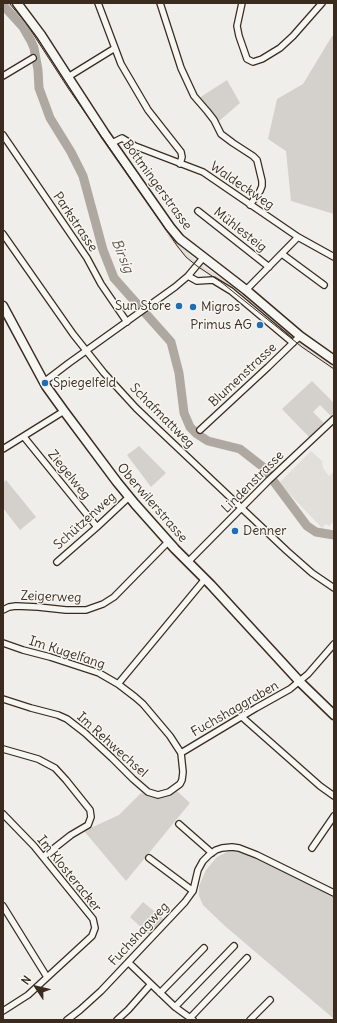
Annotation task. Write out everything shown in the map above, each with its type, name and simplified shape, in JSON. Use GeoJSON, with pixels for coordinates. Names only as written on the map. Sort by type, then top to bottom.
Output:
{"type":"FeatureCollection","features":[{"type":"Feature","properties":{"kind":"main road","name":"Bottmingerstrasse"},"geometry":{"type":"LineString","coordinates":[[17,3],[41,35],[112,143],[175,233],[185,244],[246,290],[300,336],[334,360]]}},
{"type":"Feature","properties":{"kind":"main road","name":"Oberwilerstrasse"},"geometry":{"type":"LineString","coordinates":[[3,306],[44,382],[129,497],[168,542],[231,606],[300,682],[334,715]]}},
{"type":"Feature","properties":{"kind":"street"},"geometry":{"type":"LineString","coordinates":[[98,3],[122,64],[148,110],[181,152],[182,157],[180,164]]}},
{"type":"Feature","properties":{"kind":"street"},"geometry":{"type":"LineString","coordinates":[[160,3],[181,68],[194,96],[207,110],[221,134],[253,156],[256,160],[262,186],[250,205]]}},
{"type":"Feature","properties":{"kind":"street"},"geometry":{"type":"LineString","coordinates":[[242,3],[237,26],[239,36],[248,59],[251,62],[262,59],[280,48],[293,36],[322,3]]}},
{"type":"Feature","properties":{"kind":"street"},"geometry":{"type":"LineString","coordinates":[[68,77],[115,48]]}},
{"type":"Feature","properties":{"kind":"street"},"geometry":{"type":"LineString","coordinates":[[3,76],[33,58]]}},
{"type":"Feature","properties":{"kind":"street","name":"Parkstrasse"},"geometry":{"type":"LineString","coordinates":[[3,136],[87,258],[100,284],[127,322]]}},
{"type":"Feature","properties":{"kind":"street","name":"Waldeckweg"},"geometry":{"type":"LineString","coordinates":[[112,143],[122,138],[135,146],[203,172],[298,237],[334,257]]}},
{"type":"Feature","properties":{"kind":"street","name":"Mühlesteig"},"geometry":{"type":"LineString","coordinates":[[198,211],[269,267]]}},
{"type":"Feature","properties":{"kind":"street","name":"Schafmattweg"},"geometry":{"type":"LineString","coordinates":[[3,234],[73,334],[104,373],[136,408],[301,563],[312,573],[334,588]]}},
{"type":"Feature","properties":{"kind":"street","name":"Mühlesteig"},"geometry":{"type":"LineString","coordinates":[[246,290],[298,237]]}},
{"type":"Feature","properties":{"kind":"street","name":"Mühlesteig"},"geometry":{"type":"LineString","coordinates":[[282,254],[324,285]]}},
{"type":"Feature","properties":{"kind":"street"},"geometry":{"type":"LineString","coordinates":[[44,382],[175,287],[188,276],[203,258]]}},
{"type":"Feature","properties":{"kind":"street"},"geometry":{"type":"LineString","coordinates":[[188,276],[197,281],[213,280],[231,291],[293,343]]}},
{"type":"Feature","properties":{"kind":"street","name":"Blumenstrasse"},"geometry":{"type":"LineString","coordinates":[[200,430],[300,336]]}},
{"type":"Feature","properties":{"kind":"street"},"geometry":{"type":"LineString","coordinates":[[3,449],[64,411]]}},
{"type":"Feature","properties":{"kind":"street","name":"Lindenstrasse"},"geometry":{"type":"LineString","coordinates":[[188,562],[269,480],[334,418]]}},
{"type":"Feature","properties":{"kind":"street","name":"Ziegelweg"},"geometry":{"type":"LineString","coordinates":[[24,437],[97,527]]}},
{"type":"Feature","properties":{"kind":"street","name":"Schützenweg"},"geometry":{"type":"LineString","coordinates":[[57,562],[129,497]]}},
{"type":"Feature","properties":{"kind":"street","name":"Zeigerweg"},"geometry":{"type":"LineString","coordinates":[[3,610],[16,606],[86,610],[103,604],[114,597],[168,542]]}},
{"type":"Feature","properties":{"kind":"street"},"geometry":{"type":"LineString","coordinates":[[118,684],[205,579]]}},
{"type":"Feature","properties":{"kind":"street","name":"Im Kugelfang"},"geometry":{"type":"LineString","coordinates":[[3,642],[23,650],[99,673],[118,684],[135,697],[143,704],[170,736],[181,753],[183,772],[180,784]]}},
{"type":"Feature","properties":{"kind":"street","name":"Fuchshaggraben"},"geometry":{"type":"LineString","coordinates":[[181,753],[300,682],[334,644]]}},
{"type":"Feature","properties":{"kind":"street","name":"Im Rehwechsel"},"geometry":{"type":"LineString","coordinates":[[3,699],[67,719],[76,725],[148,792],[162,794],[169,792],[180,784]]}},
{"type":"Feature","properties":{"kind":"street"},"geometry":{"type":"LineString","coordinates":[[242,717],[320,786],[334,796]]}},
{"type":"Feature","properties":{"kind":"street"},"geometry":{"type":"LineString","coordinates":[[3,749],[38,759],[55,768],[90,810],[91,817],[88,825],[71,835],[43,857]]}},
{"type":"Feature","properties":{"kind":"street","name":"Im Klosteracker"},"geometry":{"type":"LineString","coordinates":[[3,814],[43,857],[94,919],[96,928],[92,936],[47,977],[22,999],[3,1010]]}},
{"type":"Feature","properties":{"kind":"street"},"geometry":{"type":"LineString","coordinates":[[312,848],[334,816]]}},
{"type":"Feature","properties":{"kind":"street"},"geometry":{"type":"LineString","coordinates":[[179,824],[212,853],[222,848],[239,848],[257,855],[334,893]]}},
{"type":"Feature","properties":{"kind":"street","name":"Fuchshagweg"},"geometry":{"type":"LineString","coordinates":[[67,1020],[101,991],[185,902],[192,891],[198,870],[203,861],[212,853]]}},
{"type":"Feature","properties":{"kind":"street"},"geometry":{"type":"LineString","coordinates":[[149,858],[192,891]]}},
{"type":"Feature","properties":{"kind":"street"},"geometry":{"type":"LineString","coordinates":[[3,906],[47,977]]}},
{"type":"Feature","properties":{"kind":"street"},"geometry":{"type":"LineString","coordinates":[[175,1007],[234,946]]}},
{"type":"Feature","properties":{"kind":"street"},"geometry":{"type":"LineString","coordinates":[[160,993],[204,948]]}},
{"type":"Feature","properties":{"kind":"street"},"geometry":{"type":"LineString","coordinates":[[129,962],[175,1007],[192,1019],[247,958]]}},
{"type":"Feature","properties":{"kind":"street"},"geometry":{"type":"LineString","coordinates":[[117,1020],[151,984]]}},
{"type":"Feature","properties":{"kind":"street"},"geometry":{"type":"LineString","coordinates":[[250,1020],[270,1000]]}},
{"type":"Feature","properties":{"kind":"shaded area"},"geometry":{"type":"Polygon","coordinates":[[[332,36],[334,36],[334,214],[291,201],[286,151],[268,139],[277,99],[303,84],[332,36]]]}},
{"type":"Feature","properties":{"kind":"shaded area"},"geometry":{"type":"Polygon","coordinates":[[[227,80],[240,103],[218,122],[199,98],[227,80]]]}},
{"type":"Feature","properties":{"kind":"shaded area"},"geometry":{"type":"Polygon","coordinates":[[[163,221],[192,257],[244,293],[304,344],[334,365],[334,370],[295,343],[221,283],[199,269],[186,258],[169,238],[161,224],[163,221]]]}},
{"type":"Feature","properties":{"kind":"shaded area"},"geometry":{"type":"Polygon","coordinates":[[[312,381],[334,403],[334,413],[331,416],[320,405],[313,412],[324,423],[309,437],[282,409],[312,381]]]}},
{"type":"Feature","properties":{"kind":"shaded area"},"geometry":{"type":"Polygon","coordinates":[[[139,446],[166,473],[151,487],[127,455],[139,446]]]}},
{"type":"Feature","properties":{"kind":"shaded area"},"geometry":{"type":"Polygon","coordinates":[[[311,451],[322,461],[323,468],[329,476],[334,471],[334,521],[329,526],[326,524],[322,528],[279,483],[311,451]]]}},
{"type":"Feature","properties":{"kind":"shaded area"},"geometry":{"type":"Polygon","coordinates":[[[6,480],[36,517],[20,530],[3,508],[3,483],[6,480]]]}},
{"type":"Feature","properties":{"kind":"shaded area"},"geometry":{"type":"Polygon","coordinates":[[[177,791],[190,803],[126,881],[84,831],[119,815],[141,793],[160,798],[177,791]]]}},
{"type":"Feature","properties":{"kind":"shaded area"},"geometry":{"type":"Polygon","coordinates":[[[229,851],[239,851],[334,896],[334,1019],[225,926],[203,905],[199,896],[199,886],[206,870],[217,857],[229,851]]]}},
{"type":"Feature","properties":{"kind":"shaded area"},"geometry":{"type":"Polygon","coordinates":[[[143,902],[165,920],[150,936],[130,917],[143,902]]]}},
{"type":"Feature","properties":{"kind":"waterway","name":"Birsig"},"geometry":{"type":"LineString","coordinates":[[3,5],[23,27],[34,48],[38,70],[39,88],[50,118],[71,152],[83,176],[103,250],[114,278],[171,342],[179,373],[184,413],[190,427],[197,434],[208,441],[240,449],[263,467],[307,526],[316,532],[334,535]]}},
{"type":"Feature","properties":{"kind":"tram line"},"geometry":{"type":"LineString","coordinates":[[9,3],[26,23],[68,88],[186,257],[221,282],[302,347],[334,369]]}},
{"type":"Feature","properties":{"kind":"place","name":"Sun Store"},"geometry":{"type":"Point","coordinates":[179,306]}},
{"type":"Feature","properties":{"kind":"place","name":"Migros"},"geometry":{"type":"Point","coordinates":[193,307]}},
{"type":"Feature","properties":{"kind":"place","name":"Primus AG"},"geometry":{"type":"Point","coordinates":[260,325]}},
{"type":"Feature","properties":{"kind":"place","name":"Spiegelfeld"},"geometry":{"type":"Point","coordinates":[45,383]}},
{"type":"Feature","properties":{"kind":"place","name":"Denner"},"geometry":{"type":"Point","coordinates":[235,531]}}]}
